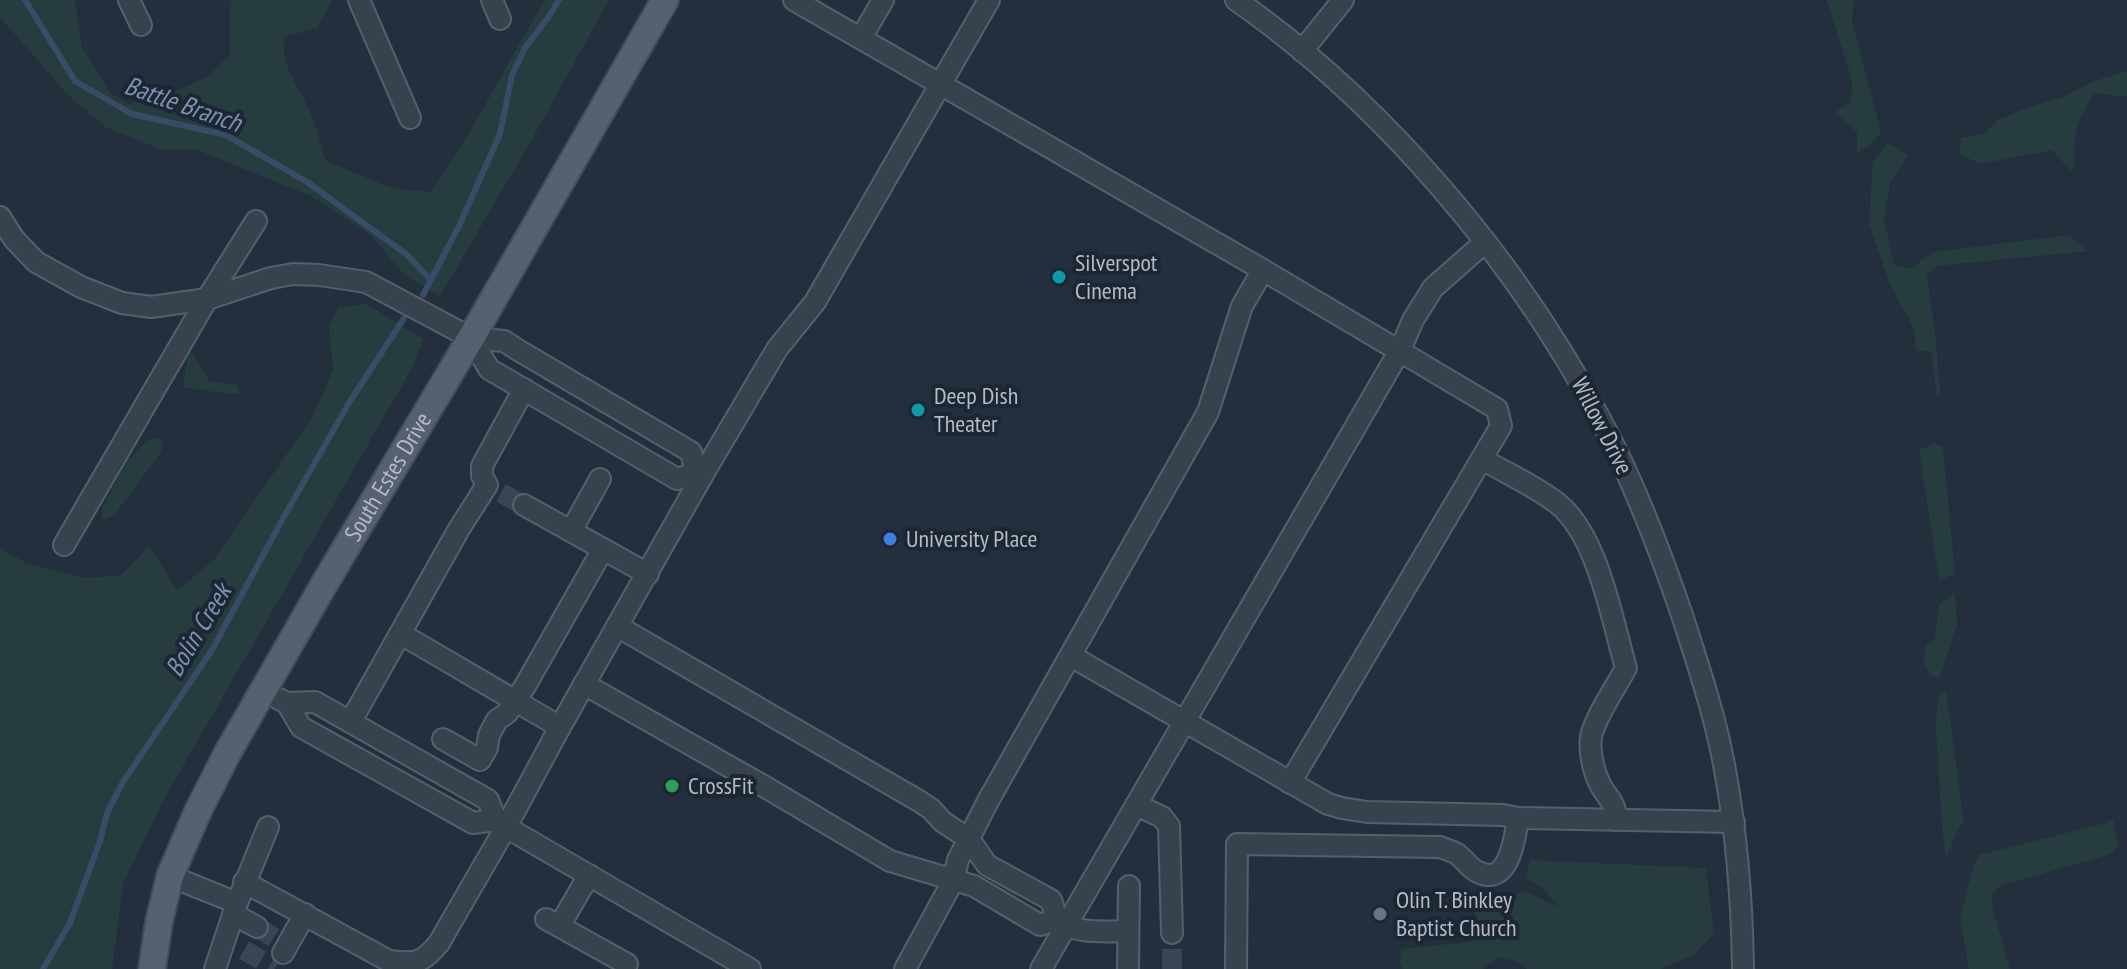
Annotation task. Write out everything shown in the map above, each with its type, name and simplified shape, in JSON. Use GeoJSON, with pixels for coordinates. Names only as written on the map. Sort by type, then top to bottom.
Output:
{"type":"FeatureCollection","features":[{"type":"Feature","properties":{"kind":"main road","name":"South Estes Drive"},"geometry":{"type":"LineString","coordinates":[[152,969],[170,876],[228,752],[665,0]]}},
{"type":"Feature","properties":{"kind":"street"},"geometry":{"type":"LineString","coordinates":[[129,0],[141,25]]}},
{"type":"Feature","properties":{"kind":"street"},"geometry":{"type":"LineString","coordinates":[[359,0],[410,118]]}},
{"type":"Feature","properties":{"kind":"street"},"geometry":{"type":"LineString","coordinates":[[794,0],[1263,270],[1497,409],[1501,426],[1290,783]]}},
{"type":"Feature","properties":{"kind":"street"},"geometry":{"type":"LineString","coordinates":[[861,38],[883,0]]}},
{"type":"Feature","properties":{"kind":"street"},"geometry":{"type":"LineString","coordinates":[[244,882],[305,914],[387,965],[413,964],[428,956],[439,943],[501,823],[648,574],[699,474],[777,349],[815,302],[989,0]]}},
{"type":"Feature","properties":{"kind":"street","name":"Willow Drive"},"geometry":{"type":"LineString","coordinates":[[1236,0],[1302,51],[1407,151],[1485,242],[1537,312],[1582,385],[1627,473],[1650,528],[1711,710],[1734,822],[1743,969]]}},
{"type":"Feature","properties":{"kind":"street"},"geometry":{"type":"LineString","coordinates":[[1302,51],[1337,2]]}},
{"type":"Feature","properties":{"kind":"street"},"geometry":{"type":"LineString","coordinates":[[0,217],[14,239],[36,262],[81,287],[122,303],[151,307],[207,299],[293,274],[366,282],[471,338],[504,341],[691,452],[699,474]]}},
{"type":"Feature","properties":{"kind":"street"},"geometry":{"type":"LineString","coordinates":[[64,545],[256,221]]}},
{"type":"Feature","properties":{"kind":"street"},"geometry":{"type":"LineString","coordinates":[[1041,969],[1063,922],[1136,805],[1400,350],[1413,320],[1433,288],[1485,242]]}},
{"type":"Feature","properties":{"kind":"street"},"geometry":{"type":"LineString","coordinates":[[905,969],[953,881],[958,860],[969,839],[1208,412],[1242,306],[1263,270]]}},
{"type":"Feature","properties":{"kind":"street"},"geometry":{"type":"LineString","coordinates":[[471,338],[489,369],[677,479],[699,474]]}},
{"type":"Feature","properties":{"kind":"street"},"geometry":{"type":"LineString","coordinates":[[351,721],[459,529],[494,489],[482,476],[482,466],[524,389]]}},
{"type":"Feature","properties":{"kind":"street"},"geometry":{"type":"LineString","coordinates":[[1482,459],[1559,504],[1575,523],[1594,555],[1626,668],[1591,737],[1595,772],[1600,786],[1615,806],[1616,820]]}},
{"type":"Feature","properties":{"kind":"street"},"geometry":{"type":"LineString","coordinates":[[571,531],[600,479]]}},
{"type":"Feature","properties":{"kind":"street"},"geometry":{"type":"LineString","coordinates":[[524,505],[648,574]]}},
{"type":"Feature","properties":{"kind":"street"},"geometry":{"type":"LineString","coordinates":[[443,739],[480,760],[497,720],[512,707],[603,549]]}},
{"type":"Feature","properties":{"kind":"street"},"geometry":{"type":"LineString","coordinates":[[617,626],[919,801],[969,839],[987,865],[1051,900],[1063,922]]}},
{"type":"Feature","properties":{"kind":"street"},"geometry":{"type":"LineString","coordinates":[[401,634],[512,707],[560,727]]}},
{"type":"Feature","properties":{"kind":"street"},"geometry":{"type":"LineString","coordinates":[[1071,656],[1328,804],[1354,810],[1518,818],[1734,822]]}},
{"type":"Feature","properties":{"kind":"street"},"geometry":{"type":"LineString","coordinates":[[584,684],[890,861],[974,886],[1040,925],[1063,922],[1080,930],[1128,931]]}},
{"type":"Feature","properties":{"kind":"street"},"geometry":{"type":"LineString","coordinates":[[264,690],[287,703],[301,727],[473,823],[501,823]]}},
{"type":"Feature","properties":{"kind":"street"},"geometry":{"type":"LineString","coordinates":[[287,703],[315,702],[351,721],[488,800],[501,823],[750,969]]}},
{"type":"Feature","properties":{"kind":"street"},"geometry":{"type":"LineString","coordinates":[[1136,805],[1162,817],[1169,826],[1172,933]]}},
{"type":"Feature","properties":{"kind":"street"},"geometry":{"type":"LineString","coordinates":[[1236,969],[1237,844],[1440,847],[1456,853],[1474,870],[1490,875],[1500,871],[1507,863],[1518,818]]}},
{"type":"Feature","properties":{"kind":"street"},"geometry":{"type":"LineString","coordinates":[[219,967],[244,882],[268,827]]}},
{"type":"Feature","properties":{"kind":"street"},"geometry":{"type":"LineString","coordinates":[[589,875],[553,922],[627,964]]}},
{"type":"Feature","properties":{"kind":"street"},"geometry":{"type":"LineString","coordinates":[[170,876],[235,909],[257,927]]}},
{"type":"Feature","properties":{"kind":"street"},"geometry":{"type":"LineString","coordinates":[[1128,969],[1129,886]]}},
{"type":"Feature","properties":{"kind":"street"},"geometry":{"type":"LineString","coordinates":[[283,946],[305,914]]}},
{"type":"Feature","properties":{"kind":"street"},"geometry":{"type":"LineString","coordinates":[[225,940],[244,950]]}},
{"type":"Feature","properties":{"kind":"green space"},"geometry":{"type":"Polygon","coordinates":[[[0,0],[75,0],[82,47],[110,93],[129,104],[181,89],[208,76],[230,55],[232,0],[333,0],[317,28],[284,37],[290,74],[311,113],[326,161],[392,188],[430,192],[461,146],[545,0],[609,0],[440,296],[403,274],[372,236],[311,196],[195,149],[160,149],[105,127],[65,92],[0,17],[0,0]]]}},
{"type":"Feature","properties":{"kind":"green space"},"geometry":{"type":"Polygon","coordinates":[[[1827,0],[1857,0],[1854,1],[1852,21],[1881,132],[1871,145],[1857,154],[1857,132],[1835,112],[1851,102],[1852,80],[1827,0]]]}},
{"type":"Feature","properties":{"kind":"green space"},"geometry":{"type":"Polygon","coordinates":[[[2127,71],[2127,97],[2095,93],[2084,111],[2075,137],[2075,168],[2071,171],[2052,150],[1980,164],[1960,154],[1961,138],[1984,134],[1998,120],[2127,71]]]}},
{"type":"Feature","properties":{"kind":"green space"},"geometry":{"type":"Polygon","coordinates":[[[1889,143],[1908,155],[1890,184],[1884,218],[1894,265],[1910,269],[1933,252],[2069,235],[2088,251],[1936,266],[1927,274],[1936,342],[1940,392],[1937,398],[1931,351],[1917,351],[1913,327],[1890,284],[1869,224],[1873,161],[1889,143]]]}},
{"type":"Feature","properties":{"kind":"green space"},"geometry":{"type":"Polygon","coordinates":[[[367,304],[423,339],[412,368],[163,801],[123,884],[112,969],[0,969],[0,549],[26,563],[86,578],[121,575],[149,546],[177,590],[213,561],[313,416],[333,370],[329,327],[338,307],[367,304]]]}},
{"type":"Feature","properties":{"kind":"green space"},"geometry":{"type":"Polygon","coordinates":[[[189,348],[209,381],[237,385],[240,393],[183,388],[189,348]]]}},
{"type":"Feature","properties":{"kind":"green space"},"geometry":{"type":"Polygon","coordinates":[[[149,439],[163,439],[161,452],[115,514],[102,521],[102,509],[125,463],[149,439]]]}},
{"type":"Feature","properties":{"kind":"green space"},"geometry":{"type":"Polygon","coordinates":[[[1935,443],[1943,447],[1955,574],[1939,580],[1919,450],[1935,443]]]}},
{"type":"Feature","properties":{"kind":"green space"},"geometry":{"type":"Polygon","coordinates":[[[1955,592],[1957,625],[1940,677],[1933,677],[1923,663],[1926,646],[1935,639],[1939,605],[1955,592]]]}},
{"type":"Feature","properties":{"kind":"green space"},"geometry":{"type":"Polygon","coordinates":[[[1946,690],[1964,823],[1959,827],[1946,858],[1936,726],[1941,692],[1946,690]]]}},
{"type":"Feature","properties":{"kind":"green space"},"geometry":{"type":"Polygon","coordinates":[[[2113,818],[2118,844],[2111,854],[2000,886],[1992,895],[1992,906],[2010,969],[1969,969],[1960,918],[1979,855],[2106,823],[2113,818]]]}},
{"type":"Feature","properties":{"kind":"green space"},"geometry":{"type":"Polygon","coordinates":[[[1530,860],[1706,868],[1714,934],[1692,956],[1660,969],[1527,969],[1516,961],[1500,957],[1483,969],[1403,969],[1400,964],[1401,949],[1469,942],[1479,924],[1471,906],[1476,894],[1501,897],[1527,892],[1559,907],[1542,887],[1526,879],[1530,860]]]}},
{"type":"Feature","properties":{"kind":"waterway","name":"Battle Branch"},"geometry":{"type":"LineString","coordinates":[[25,0],[75,81],[132,114],[226,135],[307,182],[406,254],[431,280]]}},
{"type":"Feature","properties":{"kind":"waterway","name":"Bolin Creek"},"geometry":{"type":"LineString","coordinates":[[423,295],[459,226],[500,134],[512,75],[525,48],[559,0]]}},
{"type":"Feature","properties":{"kind":"waterway","name":"Bolin Creek"},"geometry":{"type":"LineString","coordinates":[[43,969],[70,923],[107,813],[123,782],[212,650],[349,403],[404,318]]}},
{"type":"Feature","properties":{"kind":"tunnel"},"geometry":{"type":"LineString","coordinates":[[501,493],[524,505]]}},
{"type":"Feature","properties":{"kind":"tunnel"},"geometry":{"type":"LineString","coordinates":[[257,927],[278,940]]}},
{"type":"Feature","properties":{"kind":"tunnel"},"geometry":{"type":"LineString","coordinates":[[1172,933],[1172,969]]}},
{"type":"Feature","properties":{"kind":"tunnel"},"geometry":{"type":"LineString","coordinates":[[244,950],[275,968]]}},
{"type":"Feature","properties":{"kind":"place","name":"Silverspot Cinema"},"geometry":{"type":"Point","coordinates":[1059,277]}},
{"type":"Feature","properties":{"kind":"place","name":"Deep Dish Theater"},"geometry":{"type":"Point","coordinates":[918,410]}},
{"type":"Feature","properties":{"kind":"place","name":"University Place"},"geometry":{"type":"Point","coordinates":[890,539]}},
{"type":"Feature","properties":{"kind":"place","name":"CrossFit"},"geometry":{"type":"Point","coordinates":[672,786]}},
{"type":"Feature","properties":{"kind":"place","name":"Olin T. Binkley Baptist Church"},"geometry":{"type":"Point","coordinates":[1380,914]}}]}
